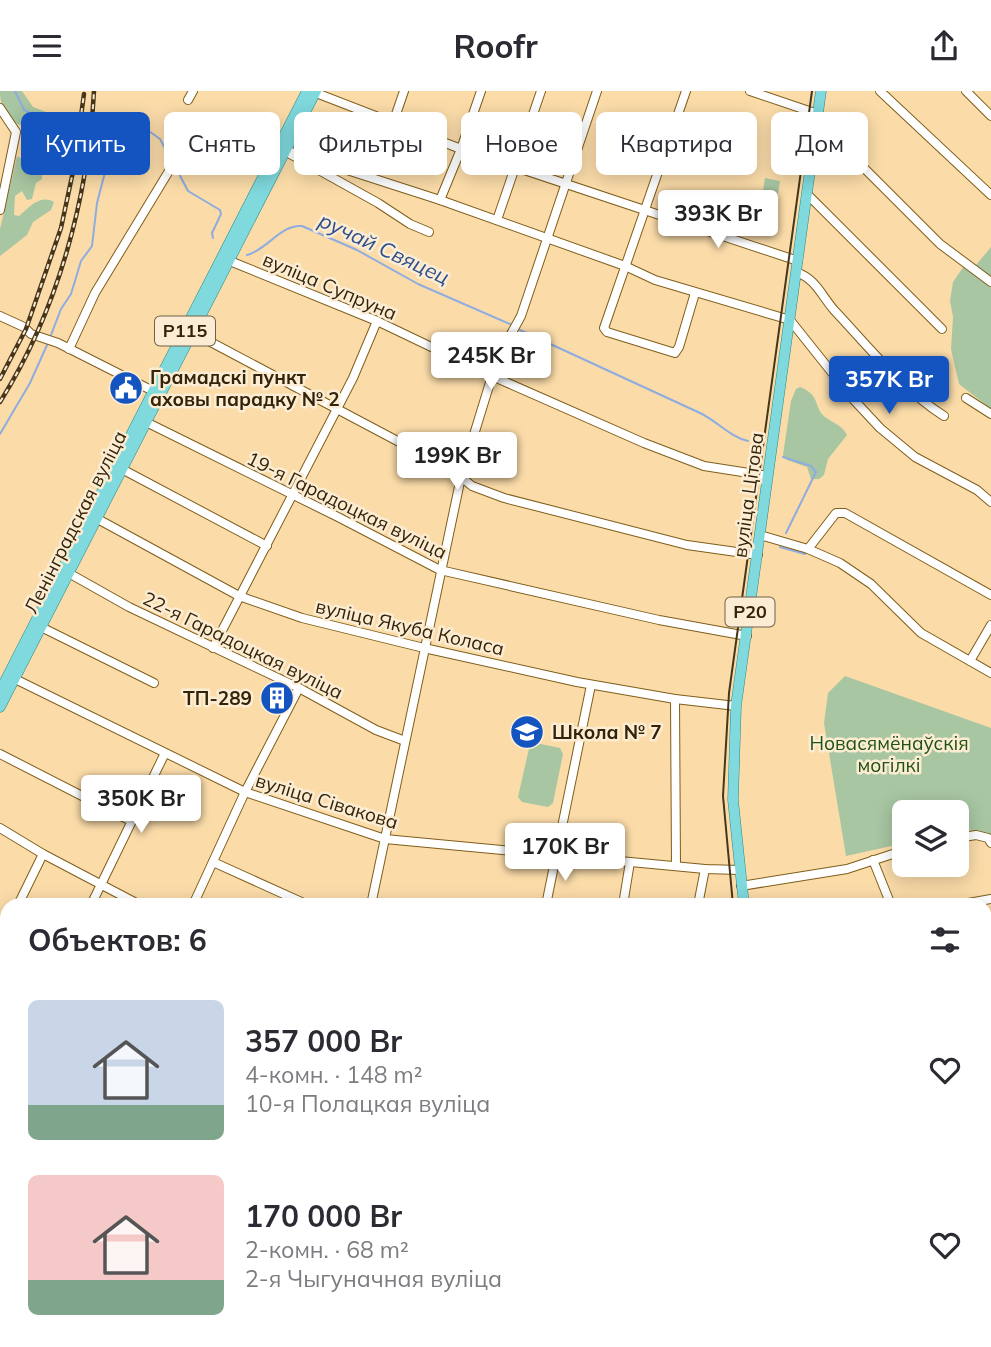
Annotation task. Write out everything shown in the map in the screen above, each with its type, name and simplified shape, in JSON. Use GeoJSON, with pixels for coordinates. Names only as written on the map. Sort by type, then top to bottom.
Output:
{"type":"FeatureCollection","features":[{"type":"Feature","properties":{"kind":"main road","name":"Ленінградская вуліца"},"geometry":{"type":"LineString","coordinates":[[0,707],[11,677],[312,91]]}},
{"type":"Feature","properties":{"kind":"main road","name":"вуліца Цітова"},"geometry":{"type":"LineString","coordinates":[[818,112],[821,91]]}},
{"type":"Feature","properties":{"kind":"main road","name":"вуліца Цітова"},"geometry":{"type":"LineString","coordinates":[[743,898],[733,800],[736,706],[810,175]]}},
{"type":"Feature","properties":{"kind":"main road","name":"Ленінградская вуліца"},"geometry":{"type":"LineString","coordinates":[[0,691],[11,677]]}},
{"type":"Feature","properties":{"kind":"street"},"geometry":{"type":"LineString","coordinates":[[188,100],[193,91]]}},
{"type":"Feature","properties":{"kind":"street"},"geometry":{"type":"LineString","coordinates":[[312,91],[365,112]]}},
{"type":"Feature","properties":{"kind":"street"},"geometry":{"type":"LineString","coordinates":[[397,112],[404,91]]}},
{"type":"Feature","properties":{"kind":"street"},"geometry":{"type":"LineString","coordinates":[[474,112],[481,91]]}},
{"type":"Feature","properties":{"kind":"street"},"geometry":{"type":"LineString","coordinates":[[534,112],[541,91]]}},
{"type":"Feature","properties":{"kind":"street"},"geometry":{"type":"LineString","coordinates":[[372,898],[461,477],[499,356],[521,316],[597,91]]}},
{"type":"Feature","properties":{"kind":"street"},"geometry":{"type":"LineString","coordinates":[[686,91],[604,328],[607,332],[675,353],[695,293]]}},
{"type":"Feature","properties":{"kind":"street"},"geometry":{"type":"LineString","coordinates":[[750,91],[800,112]]}},
{"type":"Feature","properties":{"kind":"street"},"geometry":{"type":"LineString","coordinates":[[880,91],[991,195]]}},
{"type":"Feature","properties":{"kind":"street"},"geometry":{"type":"LineString","coordinates":[[966,91],[991,116]]}},
{"type":"Feature","properties":{"kind":"street"},"geometry":{"type":"LineString","coordinates":[[0,107],[16,132],[0,210]]}},
{"type":"Feature","properties":{"kind":"street"},"geometry":{"type":"LineString","coordinates":[[440,200],[461,149],[447,144]]}},
{"type":"Feature","properties":{"kind":"street"},"geometry":{"type":"LineString","coordinates":[[282,149],[497,220],[625,266],[655,280],[790,320],[853,399],[880,428],[915,457],[977,490],[991,502]]}},
{"type":"Feature","properties":{"kind":"street"},"geometry":{"type":"LineString","coordinates":[[282,149],[410,224],[429,232]]}},
{"type":"Feature","properties":{"kind":"street"},"geometry":{"type":"LineString","coordinates":[[868,172],[940,244],[991,282]]}},
{"type":"Feature","properties":{"kind":"street"},"geometry":{"type":"LineString","coordinates":[[69,349],[95,293],[167,175]]}},
{"type":"Feature","properties":{"kind":"street"},"geometry":{"type":"LineString","coordinates":[[497,220],[513,175]]}},
{"type":"Feature","properties":{"kind":"street"},"geometry":{"type":"LineString","coordinates":[[538,175],[798,261]]}},
{"type":"Feature","properties":{"kind":"street"},"geometry":{"type":"LineString","coordinates":[[807,194],[942,329]]}},
{"type":"Feature","properties":{"kind":"street","name":"вуліца Супруна"},"geometry":{"type":"LineString","coordinates":[[225,260],[377,321],[492,376],[644,443],[704,466],[768,476]]}},
{"type":"Feature","properties":{"kind":"street"},"geometry":{"type":"LineString","coordinates":[[796,272],[813,281],[832,307],[914,393],[944,417]]}},
{"type":"Feature","properties":{"kind":"street"},"geometry":{"type":"LineString","coordinates":[[0,316],[24,327],[31,334],[69,349],[157,393]]}},
{"type":"Feature","properties":{"kind":"street"},"geometry":{"type":"LineString","coordinates":[[213,648],[353,378],[377,321]]}},
{"type":"Feature","properties":{"kind":"street"},"geometry":{"type":"LineString","coordinates":[[189,330],[337,407],[461,477],[472,486],[504,498],[687,545],[758,555]]}},
{"type":"Feature","properties":{"kind":"street"},"geometry":{"type":"LineString","coordinates":[[966,398],[991,414]]}},
{"type":"Feature","properties":{"kind":"street","name":"19-я Гарадоцкая вуліца"},"geometry":{"type":"LineString","coordinates":[[143,421],[440,570],[659,620],[747,636]]}},
{"type":"Feature","properties":{"kind":"street"},"geometry":{"type":"LineString","coordinates":[[119,468],[267,546]]}},
{"type":"Feature","properties":{"kind":"street"},"geometry":{"type":"LineString","coordinates":[[808,549],[836,513],[845,513],[991,596]]}},
{"type":"Feature","properties":{"kind":"street","name":"вуліца Якуба Коласа"},"geometry":{"type":"LineString","coordinates":[[94,517],[239,596],[302,618],[591,685],[736,706]]}},
{"type":"Feature","properties":{"kind":"street"},"geometry":{"type":"LineString","coordinates":[[760,535],[808,549],[840,563],[871,584],[921,633],[991,673]]}},
{"type":"Feature","properties":{"kind":"street","name":"22-я Гарадоцкая вуліца"},"geometry":{"type":"LineString","coordinates":[[66,572],[129,607],[299,688],[376,730],[405,741]]}},
{"type":"Feature","properties":{"kind":"street"},"geometry":{"type":"LineString","coordinates":[[38,625],[154,683]]}},
{"type":"Feature","properties":{"kind":"street"},"geometry":{"type":"LineString","coordinates":[[970,661],[991,625]]}},
{"type":"Feature","properties":{"kind":"street","name":"вуліца Сівакова"},"geometry":{"type":"LineString","coordinates":[[11,677],[245,792],[385,839],[555,856],[740,870]]}},
{"type":"Feature","properties":{"kind":"street"},"geometry":{"type":"LineString","coordinates":[[547,898],[591,685]]}},
{"type":"Feature","properties":{"kind":"street"},"geometry":{"type":"LineString","coordinates":[[196,898],[245,792],[299,688]]}},
{"type":"Feature","properties":{"kind":"street"},"geometry":{"type":"LineString","coordinates":[[675,699],[676,866]]}},
{"type":"Feature","properties":{"kind":"street"},"geometry":{"type":"LineString","coordinates":[[94,898],[165,753]]}},
{"type":"Feature","properties":{"kind":"street"},"geometry":{"type":"LineString","coordinates":[[0,754],[131,821]]}},
{"type":"Feature","properties":{"kind":"street"},"geometry":{"type":"LineString","coordinates":[[0,828],[126,898]]}},
{"type":"Feature","properties":{"kind":"street"},"geometry":{"type":"LineString","coordinates":[[969,836],[976,835],[989,840]]}},
{"type":"Feature","properties":{"kind":"street"},"geometry":{"type":"LineString","coordinates":[[21,898],[43,854]]}},
{"type":"Feature","properties":{"kind":"street"},"geometry":{"type":"LineString","coordinates":[[741,886],[838,871],[892,854]]}},
{"type":"Feature","properties":{"kind":"street"},"geometry":{"type":"LineString","coordinates":[[873,860],[888,898]]}},
{"type":"Feature","properties":{"kind":"street"},"geometry":{"type":"LineString","coordinates":[[213,862],[293,898]]}},
{"type":"Feature","properties":{"kind":"street"},"geometry":{"type":"LineString","coordinates":[[624,898],[630,862]]}},
{"type":"Feature","properties":{"kind":"street"},"geometry":{"type":"LineString","coordinates":[[699,898],[705,869]]}},
{"type":"Feature","properties":{"kind":"green space"},"geometry":{"type":"Polygon","coordinates":[[[0,91],[22,91],[33,107],[46,112],[21,112],[21,125],[6,114],[0,91]]]}},
{"type":"Feature","properties":{"kind":"green space"},"geometry":{"type":"Polygon","coordinates":[[[17,156],[21,158],[21,175],[42,175],[42,179],[36,183],[32,199],[27,200],[22,191],[15,196],[14,215],[19,216],[39,201],[54,202],[51,210],[33,222],[27,235],[0,256],[0,229],[17,156]]]}},
{"type":"Feature","properties":{"kind":"green space"},"geometry":{"type":"Polygon","coordinates":[[[765,178],[780,181],[776,207],[761,205],[765,178]]]}},
{"type":"Feature","properties":{"kind":"green space"},"geometry":{"type":"Polygon","coordinates":[[[667,191],[729,204],[739,211],[738,222],[733,228],[716,228],[675,216],[659,208],[661,194],[667,191]]]}},
{"type":"Feature","properties":{"kind":"green space"},"geometry":{"type":"Polygon","coordinates":[[[991,247],[991,409],[959,384],[951,349],[953,317],[950,301],[953,282],[964,266],[971,271],[991,247]]]}},
{"type":"Feature","properties":{"kind":"green space"},"geometry":{"type":"Polygon","coordinates":[[[800,387],[814,397],[821,413],[840,426],[847,435],[828,459],[824,475],[819,479],[811,479],[807,467],[787,460],[783,455],[791,401],[796,389],[800,387]]]}},
{"type":"Feature","properties":{"kind":"green space","name":"Новасямёнаўскія могілкі"},"geometry":{"type":"Polygon","coordinates":[[[845,676],[991,728],[991,838],[969,830],[969,800],[892,800],[892,846],[846,856],[824,723],[828,693],[845,676]]]}},
{"type":"Feature","properties":{"kind":"green space"},"geometry":{"type":"Polygon","coordinates":[[[530,744],[560,748],[563,754],[553,803],[548,807],[522,802],[518,797],[530,744]]]}},
{"type":"Feature","properties":{"kind":"waterway","name":"ручай Свяцец"},"geometry":{"type":"LineString","coordinates":[[15,91],[24,110],[28,112]]}},
{"type":"Feature","properties":{"kind":"waterway","name":"ручай Свяцец"},"geometry":{"type":"LineString","coordinates":[[150,132],[160,139],[164,146]]}},
{"type":"Feature","properties":{"kind":"waterway"},"geometry":{"type":"LineString","coordinates":[[51,335],[61,309],[71,294],[81,261],[92,246],[97,203],[104,175]]}},
{"type":"Feature","properties":{"kind":"waterway","name":"ручай Свяцец"},"geometry":{"type":"LineString","coordinates":[[180,175],[188,191],[220,210],[221,214],[212,233],[213,238]]}},
{"type":"Feature","properties":{"kind":"waterway","name":"ручай Свяцец"},"geometry":{"type":"LineString","coordinates":[[247,255],[287,229],[302,226],[357,250],[418,284],[510,324]]}},
{"type":"Feature","properties":{"kind":"waterway","name":"ручай Свяцец"},"geometry":{"type":"LineString","coordinates":[[520,330],[700,413],[735,436],[748,441]]}},
{"type":"Feature","properties":{"kind":"waterway"},"geometry":{"type":"LineString","coordinates":[[0,434],[30,383],[47,345]]}},
{"type":"Feature","properties":{"kind":"waterway","name":"ручай Свяцец"},"geometry":{"type":"LineString","coordinates":[[783,457],[811,466],[816,472],[786,533]]}},
{"type":"Feature","properties":{"kind":"waterway"},"geometry":{"type":"LineString","coordinates":[[780,547],[805,554]]}},
{"type":"Feature","properties":{"kind":"tram line"},"geometry":{"type":"LineString","coordinates":[[732,898],[723,796],[729,693],[812,91]]}},
{"type":"Feature","properties":{"kind":"railway"},"geometry":{"type":"LineString","coordinates":[[0,402],[38,330],[66,253],[85,172],[94,91]]}},
{"type":"Feature","properties":{"kind":"railway"},"geometry":{"type":"LineString","coordinates":[[0,379],[26,329],[61,228],[74,167],[84,94]]}},
{"type":"Feature","properties":{"kind":"place","name":"Грамадскі пункт аховы парадку № 2"},"geometry":{"type":"Point","coordinates":[126,388]}},
{"type":"Feature","properties":{"kind":"place","name":"ТП-289"},"geometry":{"type":"Point","coordinates":[277,698]}},
{"type":"Feature","properties":{"kind":"place","name":"Школа № 7"},"geometry":{"type":"Point","coordinates":[527,732]}}]}
